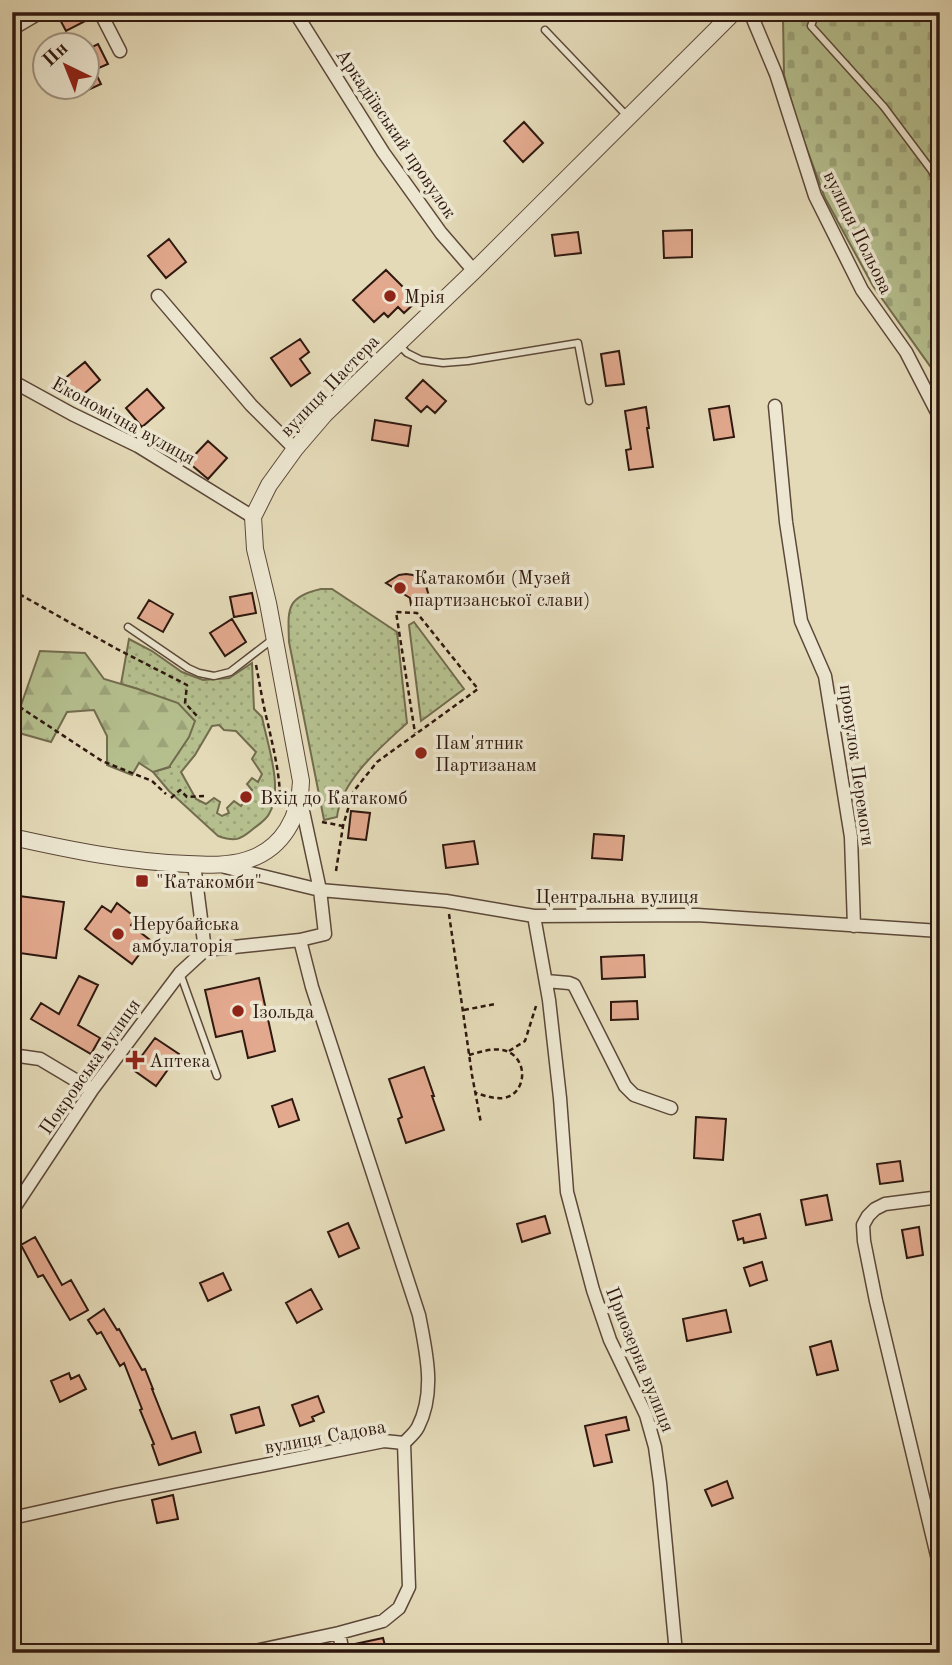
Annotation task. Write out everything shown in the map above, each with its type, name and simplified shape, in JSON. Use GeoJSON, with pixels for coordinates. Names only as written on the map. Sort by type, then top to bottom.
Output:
{"type":"FeatureCollection","features":[{"type":"Feature","properties":{"kind":"street"},"geometry":{"type":"LineString","coordinates":[[12,29],[41,12]]}},
{"type":"Feature","properties":{"kind":"street"},"geometry":{"type":"LineString","coordinates":[[100,12],[120,51]]}},
{"type":"Feature","properties":{"kind":"street","name":"Аркадіївський провулок"},"geometry":{"type":"LineString","coordinates":[[295,12],[383,152],[441,233],[474,271]]}},
{"type":"Feature","properties":{"kind":"street","name":"вулиця Пастера"},"geometry":{"type":"LineString","coordinates":[[253,517],[269,485],[325,414],[474,271],[734,12]]}},
{"type":"Feature","properties":{"kind":"street","name":"вулиця Польова"},"geometry":{"type":"LineString","coordinates":[[750,12],[776,74],[816,196],[862,290],[906,352],[940,418]]}},
{"type":"Feature","properties":{"kind":"street"},"geometry":{"type":"LineString","coordinates":[[158,296],[251,405],[295,449]]}},
{"type":"Feature","properties":{"kind":"street","name":"Економічна вулиця"},"geometry":{"type":"LineString","coordinates":[[12,381],[138,446],[253,517]]}},
{"type":"Feature","properties":{"kind":"street","name":"провулок Перемоги"},"geometry":{"type":"LineString","coordinates":[[775,407],[786,522],[802,621],[825,676],[851,837],[854,926]]}},
{"type":"Feature","properties":{"kind":"street"},"geometry":{"type":"LineString","coordinates":[[194,864],[205,950],[300,940],[325,934],[320,890],[300,797],[301,781],[268,603],[255,549],[253,517]]}},
{"type":"Feature","properties":{"kind":"street"},"geometry":{"type":"LineString","coordinates":[[12,837],[70,850],[168,863],[230,864],[265,852],[280,840],[289,828],[300,797]]}},
{"type":"Feature","properties":{"kind":"street","name":"Центральна вулиця"},"geometry":{"type":"LineString","coordinates":[[214,864],[320,890],[446,901],[534,916],[697,915],[940,932]]}},
{"type":"Feature","properties":{"kind":"street","name":"Приозерна вулиця"},"geometry":{"type":"LineString","coordinates":[[534,916],[546,981],[560,1098],[567,1192],[593,1290],[610,1340],[646,1415],[655,1447],[676,1653]]}},
{"type":"Feature","properties":{"kind":"street"},"geometry":{"type":"LineString","coordinates":[[300,940],[312,987],[419,1315],[429,1366],[427,1404],[417,1429],[404,1443]]}},
{"type":"Feature","properties":{"kind":"street","name":"Покровська вулиця"},"geometry":{"type":"LineString","coordinates":[[12,1212],[92,1090],[180,973],[205,950]]}},
{"type":"Feature","properties":{"kind":"street"},"geometry":{"type":"LineString","coordinates":[[546,981],[573,985],[629,1092],[671,1108]]}},
{"type":"Feature","properties":{"kind":"street"},"geometry":{"type":"LineString","coordinates":[[12,1055],[40,1059],[92,1090]]}},
{"type":"Feature","properties":{"kind":"street"},"geometry":{"type":"LineString","coordinates":[[940,1197],[885,1204],[867,1216],[863,1225],[876,1301],[940,1568]]}},
{"type":"Feature","properties":{"kind":"street","name":"вулиця Садова"},"geometry":{"type":"LineString","coordinates":[[12,1518],[384,1441],[404,1443],[409,1587],[399,1608],[383,1620],[339,1633],[246,1653]]}},
{"type":"Feature","properties":{"kind":"street"},"geometry":{"type":"LineString","coordinates":[[339,1633],[343,1653]]}},
{"type":"Feature","properties":{"kind":"lane"},"geometry":{"type":"LineString","coordinates":[[816,12],[811,26],[891,116],[932,171],[940,188]]}},
{"type":"Feature","properties":{"kind":"lane"},"geometry":{"type":"LineString","coordinates":[[545,30],[628,117]]}},
{"type":"Feature","properties":{"kind":"lane"},"geometry":{"type":"LineString","coordinates":[[398,344],[407,353],[421,360],[443,363],[578,343],[589,401]]}},
{"type":"Feature","properties":{"kind":"lane"},"geometry":{"type":"LineString","coordinates":[[128,627],[188,668],[214,676],[230,671],[274,638]]}},
{"type":"Feature","properties":{"kind":"lane"},"geometry":{"type":"LineString","coordinates":[[180,973],[217,1076]]}},
{"type":"Feature","properties":{"kind":"path"},"geometry":{"type":"LineString","coordinates":[[12,590],[187,685],[185,702],[197,716]]}},
{"type":"Feature","properties":{"kind":"path"},"geometry":{"type":"LineString","coordinates":[[337,871],[343,826],[353,792],[377,762],[478,689],[417,613],[396,612],[415,733]]}},
{"type":"Feature","properties":{"kind":"path"},"geometry":{"type":"LineString","coordinates":[[256,651],[263,702],[276,761],[281,795],[280,811]]}},
{"type":"Feature","properties":{"kind":"path"},"geometry":{"type":"LineString","coordinates":[[12,702],[102,761],[152,781],[166,794]]}},
{"type":"Feature","properties":{"kind":"path"},"geometry":{"type":"LineString","coordinates":[[171,798],[180,790],[187,797],[204,796]]}},
{"type":"Feature","properties":{"kind":"path"},"geometry":{"type":"LineString","coordinates":[[322,822],[343,826]]}},
{"type":"Feature","properties":{"kind":"path"},"geometry":{"type":"LineString","coordinates":[[446,901],[481,1123]]}},
{"type":"Feature","properties":{"kind":"path"},"geometry":{"type":"LineString","coordinates":[[509,1051],[525,1041],[537,1002]]}},
{"type":"Feature","properties":{"kind":"path"},"geometry":{"type":"LineString","coordinates":[[464,1010],[495,1004]]}},
{"type":"Feature","properties":{"kind":"path"},"geometry":{"type":"LineString","coordinates":[[469,1055],[501,1049],[509,1051],[521,1063],[523,1071],[519,1088],[506,1098],[475,1093]]}},
{"type":"Feature","properties":{"kind":"green space"},"geometry":{"type":"Polygon","coordinates":[[[790,12],[940,12],[940,380],[873,286],[825,198],[798,125],[784,75],[783,18],[790,12]]]}},
{"type":"Feature","properties":{"kind":"green space"},"geometry":{"type":"Polygon","coordinates":[[[321,589],[332,589],[397,632],[407,723],[354,777],[340,803],[337,817],[324,820],[289,642],[291,606],[301,596],[321,589]]]}},
{"type":"Feature","properties":{"kind":"green space"},"geometry":{"type":"Polygon","coordinates":[[[414,622],[464,689],[421,721],[409,625],[414,622]]]}},
{"type":"Feature","properties":{"kind":"green space"},"geometry":{"type":"Polygon","coordinates":[[[129,639],[182,672],[203,680],[229,678],[252,663],[254,709],[262,717],[275,779],[273,804],[266,818],[241,838],[224,838],[218,836],[169,791],[153,772],[170,767],[138,689],[121,684],[129,639]],[[219,725],[212,726],[195,755],[181,772],[196,799],[206,804],[214,798],[220,802],[217,813],[222,816],[229,813],[227,808],[234,801],[241,806],[252,790],[247,784],[252,778],[258,782],[262,774],[252,759],[256,752],[236,731],[224,730],[219,725]]]}},
{"type":"Feature","properties":{"kind":"green space"},"geometry":{"type":"Polygon","coordinates":[[[40,651],[85,653],[104,679],[178,703],[195,721],[189,737],[169,767],[153,772],[139,763],[132,775],[107,765],[107,736],[94,710],[67,712],[51,742],[12,731],[40,651]]]}},
{"type":"Feature","properties":{"kind":"building"},"geometry":{"type":"Polygon","coordinates":[[[56,12],[91,12],[93,17],[66,31],[56,12]]]}},
{"type":"Feature","properties":{"kind":"building"},"geometry":{"type":"Polygon","coordinates":[[[102,52],[108,64],[102,67],[102,52]]]}},
{"type":"Feature","properties":{"kind":"building"},"geometry":{"type":"Polygon","coordinates":[[[524,122],[543,143],[523,162],[504,141],[524,122]]]}},
{"type":"Feature","properties":{"kind":"building"},"geometry":{"type":"Polygon","coordinates":[[[692,230],[692,257],[664,258],[663,231],[692,230]]]}},
{"type":"Feature","properties":{"kind":"building"},"geometry":{"type":"Polygon","coordinates":[[[578,232],[581,253],[555,256],[552,235],[578,232]]]}},
{"type":"Feature","properties":{"kind":"building"},"geometry":{"type":"Polygon","coordinates":[[[169,239],[186,262],[166,278],[148,256],[169,239]]]}},
{"type":"Feature","properties":{"kind":"building","name":"Мрія"},"geometry":{"type":"Polygon","coordinates":[[[386,270],[417,301],[404,313],[398,307],[388,317],[384,313],[374,322],[353,300],[386,270]]]}},
{"type":"Feature","properties":{"kind":"building"},"geometry":{"type":"Polygon","coordinates":[[[300,339],[309,352],[300,359],[310,373],[291,386],[271,358],[300,339]]]}},
{"type":"Feature","properties":{"kind":"building"},"geometry":{"type":"Polygon","coordinates":[[[619,351],[624,384],[606,386],[601,354],[619,351]]]}},
{"type":"Feature","properties":{"kind":"building"},"geometry":{"type":"Polygon","coordinates":[[[85,362],[100,380],[78,399],[63,380],[85,362]]]}},
{"type":"Feature","properties":{"kind":"building"},"geometry":{"type":"Polygon","coordinates":[[[423,380],[446,401],[435,413],[427,406],[421,412],[406,398],[423,380]]]}},
{"type":"Feature","properties":{"kind":"building"},"geometry":{"type":"Polygon","coordinates":[[[147,389],[164,408],[142,427],[126,408],[147,389]]]}},
{"type":"Feature","properties":{"kind":"building"},"geometry":{"type":"Polygon","coordinates":[[[729,406],[734,437],[714,440],[709,409],[729,406]]]}},
{"type":"Feature","properties":{"kind":"building"},"geometry":{"type":"Polygon","coordinates":[[[646,407],[653,467],[629,470],[626,450],[631,449],[625,411],[646,407]]]}},
{"type":"Feature","properties":{"kind":"building"},"geometry":{"type":"Polygon","coordinates":[[[375,420],[411,426],[408,446],[372,440],[375,420]]]}},
{"type":"Feature","properties":{"kind":"building"},"geometry":{"type":"Polygon","coordinates":[[[208,441],[227,458],[208,479],[188,462],[208,441]]]}},
{"type":"Feature","properties":{"kind":"building"},"geometry":{"type":"Polygon","coordinates":[[[406,574],[413,575],[426,586],[429,596],[422,603],[411,605],[410,598],[386,583],[406,574]]]}},
{"type":"Feature","properties":{"kind":"building"},"geometry":{"type":"Polygon","coordinates":[[[252,593],[256,613],[234,617],[230,597],[252,593]]]}},
{"type":"Feature","properties":{"kind":"building"},"geometry":{"type":"Polygon","coordinates":[[[149,600],[173,614],[163,632],[138,618],[149,600]]]}},
{"type":"Feature","properties":{"kind":"building"},"geometry":{"type":"Polygon","coordinates":[[[232,619],[246,642],[225,656],[210,633],[232,619]]]}},
{"type":"Feature","properties":{"kind":"building"},"geometry":{"type":"Polygon","coordinates":[[[351,811],[370,813],[366,840],[348,838],[351,811]]]}},
{"type":"Feature","properties":{"kind":"building"},"geometry":{"type":"Polygon","coordinates":[[[594,834],[624,836],[622,860],[592,858],[594,834]]]}},
{"type":"Feature","properties":{"kind":"building"},"geometry":{"type":"Polygon","coordinates":[[[474,841],[478,864],[446,868],[443,845],[474,841]]]}},
{"type":"Feature","properties":{"kind":"building"},"geometry":{"type":"Polygon","coordinates":[[[12,895],[64,902],[56,958],[12,952],[12,895]]]}},
{"type":"Feature","properties":{"kind":"building","name":"Нерубайська амбулаторія"},"geometry":{"type":"Polygon","coordinates":[[[117,903],[136,918],[131,925],[150,940],[132,964],[85,929],[102,906],[111,912],[117,903]]]}},
{"type":"Feature","properties":{"kind":"building"},"geometry":{"type":"Polygon","coordinates":[[[644,955],[645,977],[602,979],[601,957],[644,955]]]}},
{"type":"Feature","properties":{"kind":"building"},"geometry":{"type":"Polygon","coordinates":[[[79,976],[98,985],[78,1025],[100,1038],[91,1054],[31,1019],[41,1003],[59,1014],[79,976]]]}},
{"type":"Feature","properties":{"kind":"building","name":"Ізольда"},"geometry":{"type":"Polygon","coordinates":[[[259,978],[275,1051],[248,1058],[242,1031],[216,1037],[205,990],[259,978]]]}},
{"type":"Feature","properties":{"kind":"building"},"geometry":{"type":"Polygon","coordinates":[[[637,1001],[638,1019],[611,1020],[611,1002],[637,1001]]]}},
{"type":"Feature","properties":{"kind":"building"},"geometry":{"type":"Polygon","coordinates":[[[155,1038],[179,1054],[156,1086],[132,1069],[155,1038]]]}},
{"type":"Feature","properties":{"kind":"building"},"geometry":{"type":"Polygon","coordinates":[[[424,1067],[444,1130],[406,1143],[398,1119],[402,1117],[389,1079],[424,1067]]]}},
{"type":"Feature","properties":{"kind":"building"},"geometry":{"type":"Polygon","coordinates":[[[292,1099],[299,1120],[279,1127],[272,1106],[292,1099]]]}},
{"type":"Feature","properties":{"kind":"building"},"geometry":{"type":"Polygon","coordinates":[[[696,1117],[726,1119],[723,1160],[694,1158],[696,1117]]]}},
{"type":"Feature","properties":{"kind":"building"},"geometry":{"type":"Polygon","coordinates":[[[900,1161],[903,1181],[880,1184],[877,1164],[900,1161]]]}},
{"type":"Feature","properties":{"kind":"building"},"geometry":{"type":"Polygon","coordinates":[[[827,1195],[832,1220],[806,1225],[801,1200],[827,1195]]]}},
{"type":"Feature","properties":{"kind":"building"},"geometry":{"type":"Polygon","coordinates":[[[760,1214],[766,1238],[744,1243],[743,1238],[738,1240],[733,1221],[760,1214]]]}},
{"type":"Feature","properties":{"kind":"building"},"geometry":{"type":"Polygon","coordinates":[[[545,1216],[550,1233],[522,1242],[517,1224],[545,1216]]]}},
{"type":"Feature","properties":{"kind":"building"},"geometry":{"type":"Polygon","coordinates":[[[348,1223],[359,1248],[339,1257],[328,1232],[348,1223]]]}},
{"type":"Feature","properties":{"kind":"building"},"geometry":{"type":"Polygon","coordinates":[[[919,1227],[923,1255],[907,1258],[902,1230],[919,1227]]]}},
{"type":"Feature","properties":{"kind":"building"},"geometry":{"type":"Polygon","coordinates":[[[35,1237],[62,1285],[71,1280],[88,1310],[70,1320],[43,1275],[38,1277],[21,1245],[35,1237]]]}},
{"type":"Feature","properties":{"kind":"building"},"geometry":{"type":"Polygon","coordinates":[[[762,1262],[767,1280],[750,1286],[744,1268],[762,1262]]]}},
{"type":"Feature","properties":{"kind":"building"},"geometry":{"type":"Polygon","coordinates":[[[223,1273],[231,1290],[208,1301],[200,1283],[223,1273]]]}},
{"type":"Feature","properties":{"kind":"building"},"geometry":{"type":"Polygon","coordinates":[[[311,1289],[322,1309],[297,1323],[286,1303],[311,1289]]]}},
{"type":"Feature","properties":{"kind":"building"},"geometry":{"type":"Polygon","coordinates":[[[104,1309],[117,1330],[119,1329],[142,1370],[145,1369],[172,1439],[195,1432],[201,1452],[159,1465],[124,1363],[120,1366],[101,1332],[97,1334],[88,1320],[104,1309]]]}},
{"type":"Feature","properties":{"kind":"building"},"geometry":{"type":"Polygon","coordinates":[[[726,1310],[731,1332],[687,1341],[683,1319],[726,1310]]]}},
{"type":"Feature","properties":{"kind":"building"},"geometry":{"type":"Polygon","coordinates":[[[831,1341],[838,1370],[817,1375],[810,1347],[831,1341]]]}},
{"type":"Feature","properties":{"kind":"building"},"geometry":{"type":"Polygon","coordinates":[[[69,1373],[71,1379],[79,1375],[86,1389],[60,1402],[51,1381],[69,1373]]]}},
{"type":"Feature","properties":{"kind":"building"},"geometry":{"type":"Polygon","coordinates":[[[318,1396],[324,1412],[312,1417],[314,1421],[300,1426],[292,1405],[318,1396]]]}},
{"type":"Feature","properties":{"kind":"building"},"geometry":{"type":"Polygon","coordinates":[[[259,1407],[264,1425],[236,1433],[231,1415],[259,1407]]]}},
{"type":"Feature","properties":{"kind":"building"},"geometry":{"type":"Polygon","coordinates":[[[626,1417],[629,1430],[606,1435],[612,1462],[594,1466],[585,1426],[626,1417]]]}},
{"type":"Feature","properties":{"kind":"building"},"geometry":{"type":"Polygon","coordinates":[[[727,1481],[733,1498],[712,1506],[705,1490],[727,1481]]]}},
{"type":"Feature","properties":{"kind":"building"},"geometry":{"type":"Polygon","coordinates":[[[173,1495],[178,1519],[157,1523],[152,1500],[173,1495]]]}},
{"type":"Feature","properties":{"kind":"building"},"geometry":{"type":"Polygon","coordinates":[[[383,1638],[387,1653],[352,1653],[350,1645],[383,1638]]]}},
{"type":"Feature","properties":{"kind":"place","name":"Мрія"},"geometry":{"type":"Point","coordinates":[390,296]}},
{"type":"Feature","properties":{"kind":"place","name":"Катакомби (Музей партизанської слави)"},"geometry":{"type":"Point","coordinates":[400,588]}},
{"type":"Feature","properties":{"kind":"place","name":"Пам'ятник Партизанам"},"geometry":{"type":"Point","coordinates":[421,753]}},
{"type":"Feature","properties":{"kind":"place","name":"Вхід до Катакомб"},"geometry":{"type":"Point","coordinates":[246,797]}},
{"type":"Feature","properties":{"kind":"place","name":"\"Катакомби\""},"geometry":{"type":"Point","coordinates":[142,881]}},
{"type":"Feature","properties":{"kind":"place","name":"Нерубайська амбулаторія"},"geometry":{"type":"Point","coordinates":[118,934]}},
{"type":"Feature","properties":{"kind":"place","name":"Ізольда"},"geometry":{"type":"Point","coordinates":[238,1011]}},
{"type":"Feature","properties":{"kind":"place","name":"Аптека"},"geometry":{"type":"Point","coordinates":[135,1060]}}]}
